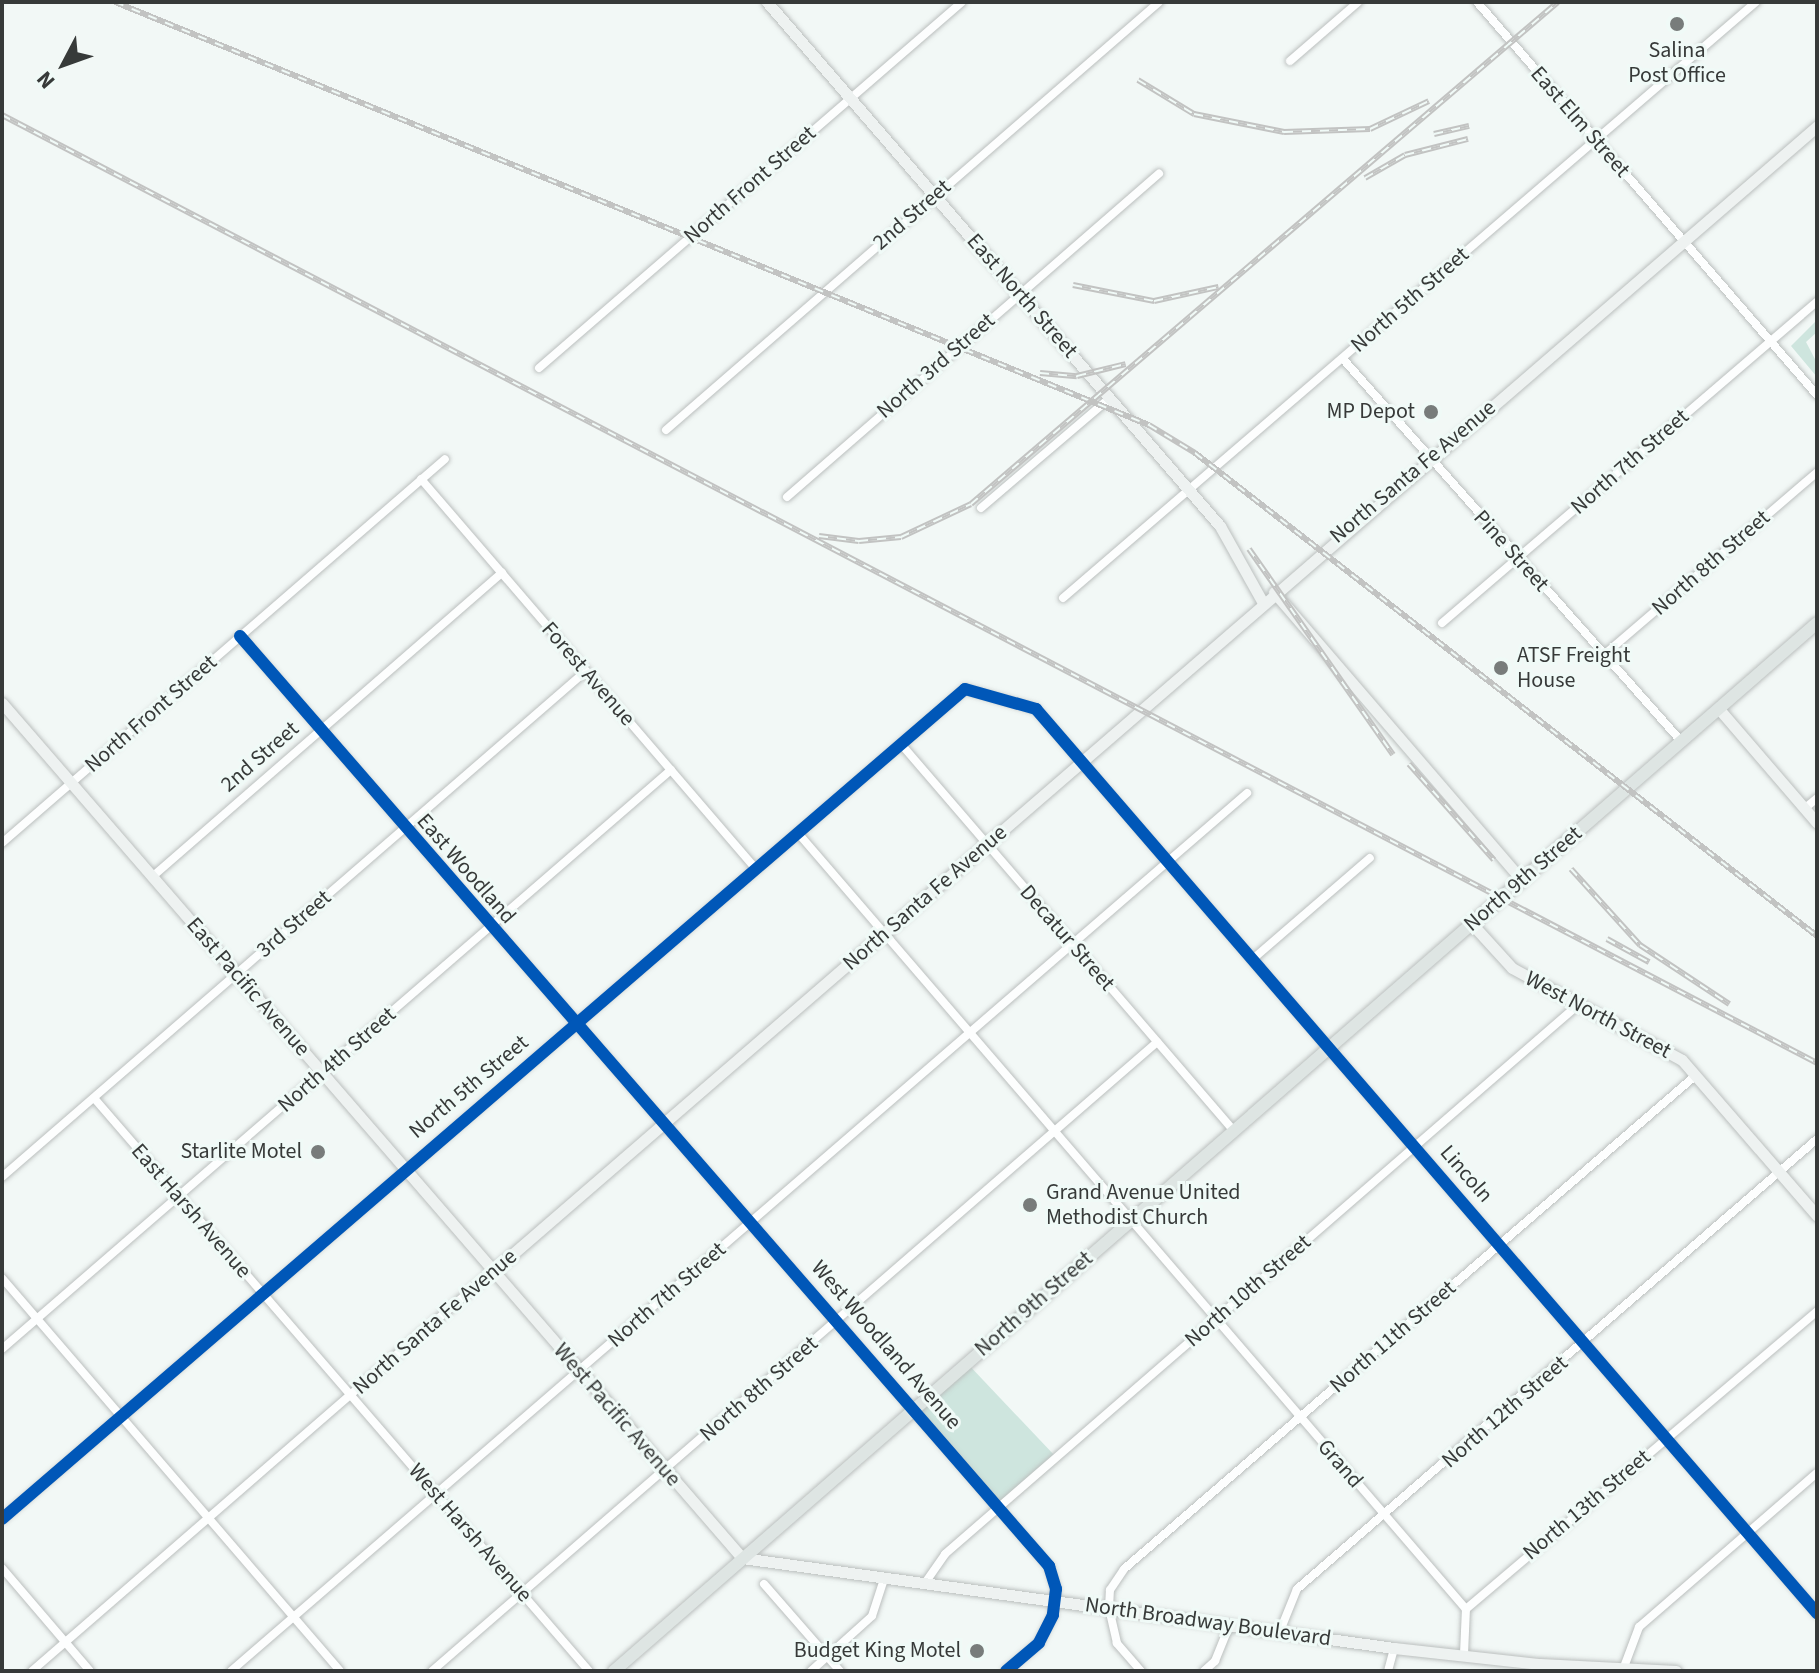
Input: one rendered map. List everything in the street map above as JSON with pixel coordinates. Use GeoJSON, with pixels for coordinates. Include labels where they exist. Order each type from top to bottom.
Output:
{"type":"FeatureCollection","features":[{"type":"Feature","properties":{"kind":"main road","name":"East North Street"},"geometry":{"type":"LineString","coordinates":[[767,2],[1220,526],[1262,601]]}},
{"type":"Feature","properties":{"kind":"main road","name":"North Santa Fe Avenue"},"geometry":{"type":"LineString","coordinates":[[493,1271],[1084,761],[1262,601],[1817,126]]}},
{"type":"Feature","properties":{"kind":"main road"},"geometry":{"type":"LineString","coordinates":[[1274,592],[1521,879]]}},
{"type":"Feature","properties":{"kind":"main road","name":"North 9th Street"},"geometry":{"type":"LineString","coordinates":[[614,1671],[914,1406],[1817,623]]}},
{"type":"Feature","properties":{"kind":"main road","name":"East Pacific Avenue"},"geometry":{"type":"LineString","coordinates":[[2,703],[493,1271]]}},
{"type":"Feature","properties":{"kind":"main road"},"geometry":{"type":"LineString","coordinates":[[1719,709],[1817,823]]}},
{"type":"Feature","properties":{"kind":"main road","name":"West North Street"},"geometry":{"type":"LineString","coordinates":[[1472,924],[1512,968],[1682,1060],[1817,1216]]}},
{"type":"Feature","properties":{"kind":"main road","name":"West Pacific Avenue"},"geometry":{"type":"LineString","coordinates":[[493,1271],[742,1558]]}},
{"type":"Feature","properties":{"kind":"main road","name":"North Broadway Boulevard"},"geometry":{"type":"LineString","coordinates":[[742,1558],[1229,1627],[1464,1654],[1540,1668],[1624,1667],[1676,1671]]}},
{"type":"Feature","properties":{"kind":"street","name":"North Front Street"},"geometry":{"type":"LineString","coordinates":[[539,368],[962,2]]}},
{"type":"Feature","properties":{"kind":"street","name":"2nd Street"},"geometry":{"type":"LineString","coordinates":[[666,430],[1159,2]]}},
{"type":"Feature","properties":{"kind":"street"},"geometry":{"type":"LineString","coordinates":[[1290,61],[1358,2]]}},
{"type":"Feature","properties":{"kind":"street","name":"East Elm Street"},"geometry":{"type":"LineString","coordinates":[[1477,2],[1817,395]]}},
{"type":"Feature","properties":{"kind":"street","name":"North 5th Street"},"geometry":{"type":"LineString","coordinates":[[1063,598],[1756,2]]}},
{"type":"Feature","properties":{"kind":"street","name":"North 3rd Street"},"geometry":{"type":"LineString","coordinates":[[787,497],[1159,174]]}},
{"type":"Feature","properties":{"kind":"street","name":"North 7th Street"},"geometry":{"type":"LineString","coordinates":[[1442,623],[1817,302]]}},
{"type":"Feature","properties":{"kind":"street","name":"Pine Street"},"geometry":{"type":"LineString","coordinates":[[1343,359],[1681,741]]}},
{"type":"Feature","properties":{"kind":"street"},"geometry":{"type":"LineString","coordinates":[[981,508],[1110,398]]}},
{"type":"Feature","properties":{"kind":"street","name":"North Front Street"},"geometry":{"type":"LineString","coordinates":[[2,843],[445,459]]}},
{"type":"Feature","properties":{"kind":"street","name":"North 8th Street"},"geometry":{"type":"LineString","coordinates":[[1605,654],[1817,472]]}},
{"type":"Feature","properties":{"kind":"street","name":"Forest Avenue"},"geometry":{"type":"LineString","coordinates":[[421,479],[755,868]]}},
{"type":"Feature","properties":{"kind":"street","name":"2nd Street"},"geometry":{"type":"LineString","coordinates":[[152,877],[502,573]]}},
{"type":"Feature","properties":{"kind":"street","name":"East Woodland"},"geometry":{"type":"LineString","coordinates":[[240,636],[490,928],[667,1124]]}},
{"type":"Feature","properties":{"kind":"street","name":"3rd Street"},"geometry":{"type":"LineString","coordinates":[[2,1177],[586,671]]}},
{"type":"Feature","properties":{"kind":"street","name":"North 5th Street"},"geometry":{"type":"LineString","coordinates":[[2,1519],[263,1295],[404,1169],[965,689]]}},
{"type":"Feature","properties":{"kind":"street","name":"Lincoln"},"geometry":{"type":"LineString","coordinates":[[965,689],[1033,705],[1817,1613]]}},
{"type":"Feature","properties":{"kind":"street","name":"Decatur Street"},"geometry":{"type":"LineString","coordinates":[[901,744],[1234,1131]]}},
{"type":"Feature","properties":{"kind":"street","name":"North 4th Street"},"geometry":{"type":"LineString","coordinates":[[2,1349],[671,770]]}},
{"type":"Feature","properties":{"kind":"street","name":"North 7th Street"},"geometry":{"type":"LineString","coordinates":[[231,1671],[1247,793]]}},
{"type":"Feature","properties":{"kind":"street"},"geometry":{"type":"LineString","coordinates":[[1804,809],[1817,798]]}},
{"type":"Feature","properties":{"kind":"street"},"geometry":{"type":"LineString","coordinates":[[798,833],[1131,1221]]}},
{"type":"Feature","properties":{"kind":"street"},"geometry":{"type":"LineString","coordinates":[[1254,958],[1370,858]]}},
{"type":"Feature","properties":{"kind":"street","name":"North 10th Street"},"geometry":{"type":"LineString","coordinates":[[925,1583],[945,1554],[1578,1005]]}},
{"type":"Feature","properties":{"kind":"street","name":"North 8th Street"},"geometry":{"type":"LineString","coordinates":[[432,1671],[1157,1042]]}},
{"type":"Feature","properties":{"kind":"street","name":"North 11th Street"},"geometry":{"type":"LineString","coordinates":[[1109,1608],[1110,1590],[1124,1569],[1695,1076]]}},
{"type":"Feature","properties":{"kind":"street","name":"East Harsh Avenue"},"geometry":{"type":"LineString","coordinates":[[94,1098],[350,1396]]}},
{"type":"Feature","properties":{"kind":"street","name":"West Woodland Avenue"},"geometry":{"type":"LineString","coordinates":[[667,1124],[914,1406],[1049,1566],[1056,1601]]}},
{"type":"Feature","properties":{"kind":"street","name":"North 12th Street"},"geometry":{"type":"LineString","coordinates":[[1280,1631],[1297,1589],[1585,1343],[1817,1139]]}},
{"type":"Feature","properties":{"kind":"street","name":"Grand"},"geometry":{"type":"LineString","coordinates":[[1131,1221],[1466,1609]]}},
{"type":"Feature","properties":{"kind":"street","name":"North Santa Fe Avenue"},"geometry":{"type":"LineString","coordinates":[[32,1671],[493,1271]]}},
{"type":"Feature","properties":{"kind":"street"},"geometry":{"type":"LineString","coordinates":[[2,1278],[340,1671]]}},
{"type":"Feature","properties":{"kind":"street","name":"North 13th Street"},"geometry":{"type":"LineString","coordinates":[[1466,1609],[1817,1311]]}},
{"type":"Feature","properties":{"kind":"street","name":"West Harsh Avenue"},"geometry":{"type":"LineString","coordinates":[[350,1396],[589,1671]]}},
{"type":"Feature","properties":{"kind":"street"},"geometry":{"type":"LineString","coordinates":[[1624,1667],[1639,1627],[1817,1473]]}},
{"type":"Feature","properties":{"kind":"street"},"geometry":{"type":"LineString","coordinates":[[2,1568],[90,1671]]}},
{"type":"Feature","properties":{"kind":"street"},"geometry":{"type":"LineString","coordinates":[[811,1671],[872,1616],[884,1579]]}},
{"type":"Feature","properties":{"kind":"street"},"geometry":{"type":"LineString","coordinates":[[764,1584],[840,1671]]}},
{"type":"Feature","properties":{"kind":"street"},"geometry":{"type":"LineString","coordinates":[[1006,1671],[1039,1643],[1056,1601]]}},
{"type":"Feature","properties":{"kind":"street"},"geometry":{"type":"LineString","coordinates":[[1109,1608],[1117,1643],[1141,1671]]}},
{"type":"Feature","properties":{"kind":"street"},"geometry":{"type":"LineString","coordinates":[[1464,1654],[1466,1609]]}},
{"type":"Feature","properties":{"kind":"street"},"geometry":{"type":"LineString","coordinates":[[1204,1671],[1215,1661],[1229,1627]]}},
{"type":"Feature","properties":{"kind":"street"},"geometry":{"type":"LineString","coordinates":[[1388,1671],[1394,1648]]}},
{"type":"Feature","properties":{"kind":"green space"},"geometry":{"type":"Polygon","coordinates":[[[1817,320],[1817,332],[1806,342],[1817,363],[1817,377],[1791,346],[1817,320]]]}},
{"type":"Feature","properties":{"kind":"green space"},"geometry":{"type":"Polygon","coordinates":[[[966,1362],[1056,1457],[999,1508],[914,1407],[966,1362]]]}},
{"type":"Feature","properties":{"kind":"railway"},"geometry":{"type":"LineString","coordinates":[[115,2],[1149,425],[1195,453],[1817,936]]}},
{"type":"Feature","properties":{"kind":"railway"},"geometry":{"type":"LineString","coordinates":[[819,536],[859,541],[901,537],[971,504],[1558,2]]}},
{"type":"Feature","properties":{"kind":"railway"},"geometry":{"type":"LineString","coordinates":[[1138,80],[1194,114],[1284,132],[1370,129],[1429,101]]}},
{"type":"Feature","properties":{"kind":"railway"},"geometry":{"type":"LineString","coordinates":[[2,115],[1817,1063]]}},
{"type":"Feature","properties":{"kind":"railway"},"geometry":{"type":"LineString","coordinates":[[1434,134],[1469,126]]}},
{"type":"Feature","properties":{"kind":"railway"},"geometry":{"type":"LineString","coordinates":[[1365,178],[1405,155],[1468,139]]}},
{"type":"Feature","properties":{"kind":"railway"},"geometry":{"type":"LineString","coordinates":[[1073,285],[1154,301],[1218,287]]}},
{"type":"Feature","properties":{"kind":"railway"},"geometry":{"type":"LineString","coordinates":[[1040,373],[1077,376],[1126,364]]}},
{"type":"Feature","properties":{"kind":"railway"},"geometry":{"type":"LineString","coordinates":[[1249,549],[1393,755]]}},
{"type":"Feature","properties":{"kind":"railway"},"geometry":{"type":"LineString","coordinates":[[1409,764],[1494,860]]}},
{"type":"Feature","properties":{"kind":"railway"},"geometry":{"type":"LineString","coordinates":[[1571,869],[1640,945],[1729,1004]]}},
{"type":"Feature","properties":{"kind":"railway"},"geometry":{"type":"LineString","coordinates":[[1607,939],[1649,962]]}},
{"type":"Feature","properties":{"kind":"cycle path"},"geometry":{"type":"LineString","coordinates":[[240,636],[1049,1566],[1056,1589],[1053,1615],[1039,1643],[1006,1671]]}},
{"type":"Feature","properties":{"kind":"cycle path"},"geometry":{"type":"LineString","coordinates":[[2,1519],[965,689],[1036,709],[1817,1613]]}},
{"type":"Feature","properties":{"kind":"place","name":"Salina Post Office"},"geometry":{"type":"Point","coordinates":[1677,24]}},
{"type":"Feature","properties":{"kind":"place","name":"MP Depot"},"geometry":{"type":"Point","coordinates":[1431,412]}},
{"type":"Feature","properties":{"kind":"place","name":"ATSF Freight House"},"geometry":{"type":"Point","coordinates":[1501,668]}},
{"type":"Feature","properties":{"kind":"place","name":"Starlite Motel"},"geometry":{"type":"Point","coordinates":[318,1152]}},
{"type":"Feature","properties":{"kind":"place","name":"Grand Avenue United Methodist Church"},"geometry":{"type":"Point","coordinates":[1030,1205]}},
{"type":"Feature","properties":{"kind":"place","name":"Budget King Motel"},"geometry":{"type":"Point","coordinates":[977,1651]}}]}
